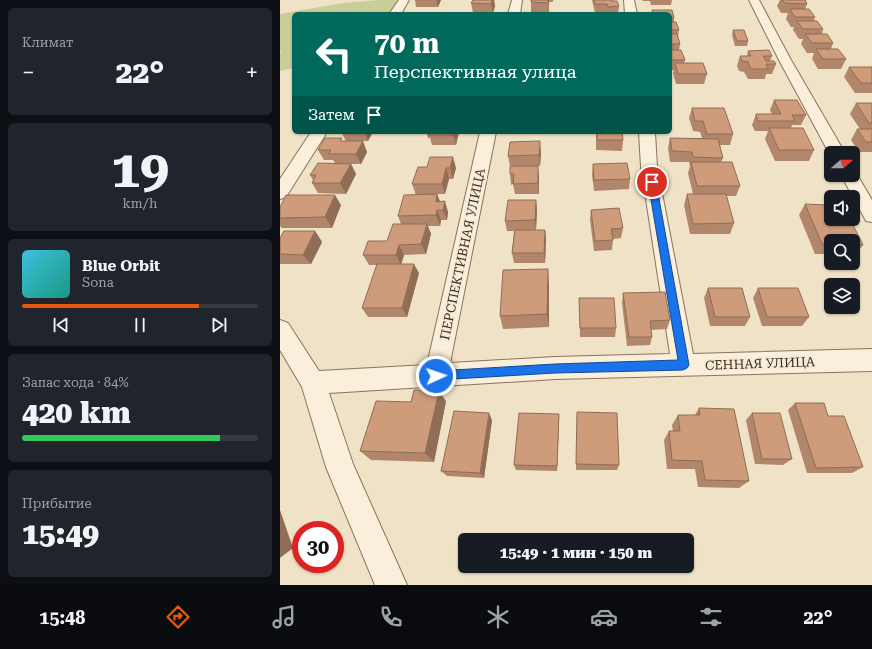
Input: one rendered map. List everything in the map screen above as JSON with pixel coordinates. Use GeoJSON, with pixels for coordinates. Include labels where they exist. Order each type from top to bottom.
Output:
{"type":"FeatureCollection","features":[{"type":"Feature","properties":{"kind":"street"},"geometry":{"type":"LineString","coordinates":[[396,12],[404,0]]}},
{"type":"Feature","properties":{"kind":"street"},"geometry":{"type":"LineString","coordinates":[[514,12],[517,0]]}},
{"type":"Feature","properties":{"kind":"street"},"geometry":{"type":"LineString","coordinates":[[628,0],[631,12]]}},
{"type":"Feature","properties":{"kind":"street"},"geometry":{"type":"LineString","coordinates":[[754,0],[785,60],[833,146]]}},
{"type":"Feature","properties":{"kind":"street"},"geometry":{"type":"LineString","coordinates":[[280,193],[318,134]]}},
{"type":"Feature","properties":{"kind":"street","name":"ПЕРСПЕКТИВНАЯ УЛИЦА"},"geometry":{"type":"LineString","coordinates":[[436,376],[488,134]]}},
{"type":"Feature","properties":{"kind":"street"},"geometry":{"type":"LineString","coordinates":[[647,134],[649,167],[683,365]]}},
{"type":"Feature","properties":{"kind":"street"},"geometry":{"type":"LineString","coordinates":[[853,182],[872,216]]}},
{"type":"Feature","properties":{"kind":"street"},"geometry":{"type":"LineString","coordinates":[[280,330],[313,383],[340,467],[391,585]]}},
{"type":"Feature","properties":{"kind":"street","name":"СЕННАЯ УЛИЦА"},"geometry":{"type":"LineString","coordinates":[[313,383],[555,368],[872,360]]}},
{"type":"Feature","properties":{"kind":"green space"},"geometry":{"type":"Polygon","coordinates":[[[398,0],[390,12],[292,12],[292,68],[280,71],[280,53],[282,52],[280,51],[280,14],[343,3],[398,0]]]}},
{"type":"Feature","properties":{"kind":"building"},"geometry":{"type":"Polygon","coordinates":[[[473,0],[492,0],[491,4],[471,3],[473,0]]]}},
{"type":"Feature","properties":{"kind":"building"},"geometry":{"type":"Polygon","coordinates":[[[531,0],[548,0],[548,3],[531,2],[531,0]]]}},
{"type":"Feature","properties":{"kind":"building"},"geometry":{"type":"Polygon","coordinates":[[[594,0],[617,1],[619,6],[608,7],[607,4],[595,4],[594,0]]]}},
{"type":"Feature","properties":{"kind":"building"},"geometry":{"type":"Polygon","coordinates":[[[782,0],[805,0],[807,4],[785,3],[782,0]]]}},
{"type":"Feature","properties":{"kind":"building"},"geometry":{"type":"Polygon","coordinates":[[[790,9],[809,9],[815,17],[795,17],[790,9]]]}},
{"type":"Feature","properties":{"kind":"building"},"geometry":{"type":"Polygon","coordinates":[[[652,10],[672,10],[674,18],[672,18],[672,12],[652,12],[652,10]]]}},
{"type":"Feature","properties":{"kind":"building"},"geometry":{"type":"Polygon","coordinates":[[[797,21],[817,21],[823,29],[803,29],[797,21]]]}},
{"type":"Feature","properties":{"kind":"building"},"geometry":{"type":"Polygon","coordinates":[[[672,22],[676,22],[679,30],[672,30],[672,22]]]}},
{"type":"Feature","properties":{"kind":"building"},"geometry":{"type":"Polygon","coordinates":[[[733,30],[744,30],[748,41],[737,41],[733,30]]]}},
{"type":"Feature","properties":{"kind":"building"},"geometry":{"type":"Polygon","coordinates":[[[672,34],[677,34],[680,44],[672,44],[672,34]]]}},
{"type":"Feature","properties":{"kind":"building"},"geometry":{"type":"Polygon","coordinates":[[[805,34],[827,34],[833,43],[812,43],[805,34]]]}},
{"type":"Feature","properties":{"kind":"building"},"geometry":{"type":"Polygon","coordinates":[[[816,49],[838,49],[846,59],[823,59],[816,49]]]}},
{"type":"Feature","properties":{"kind":"building"},"geometry":{"type":"Polygon","coordinates":[[[672,50],[681,50],[685,60],[672,60],[672,50]]]}},
{"type":"Feature","properties":{"kind":"building"},"geometry":{"type":"Polygon","coordinates":[[[769,50],[772,56],[763,56],[766,61],[774,61],[776,64],[766,64],[768,69],[751,69],[748,62],[742,61],[740,56],[751,56],[748,51],[769,50]]]}},
{"type":"Feature","properties":{"kind":"building"},"geometry":{"type":"Polygon","coordinates":[[[675,63],[703,63],[707,74],[678,74],[675,63]]]}},
{"type":"Feature","properties":{"kind":"building"},"geometry":{"type":"Polygon","coordinates":[[[849,67],[872,67],[872,83],[861,83],[849,67]]]}},
{"type":"Feature","properties":{"kind":"building"},"geometry":{"type":"Polygon","coordinates":[[[774,100],[797,100],[806,115],[792,115],[795,121],[758,121],[756,114],[781,114],[774,100]]]}},
{"type":"Feature","properties":{"kind":"building"},"geometry":{"type":"Polygon","coordinates":[[[856,103],[872,103],[872,123],[869,123],[856,103]]]}},
{"type":"Feature","properties":{"kind":"building"},"geometry":{"type":"Polygon","coordinates":[[[692,108],[724,108],[733,134],[707,134],[703,121],[695,121],[692,108]]]}},
{"type":"Feature","properties":{"kind":"building"},"geometry":{"type":"Polygon","coordinates":[[[769,128],[803,128],[814,150],[779,150],[769,128]]]}},
{"type":"Feature","properties":{"kind":"building"},"geometry":{"type":"Polygon","coordinates":[[[857,129],[872,129],[872,142],[866,142],[857,129]]]}},
{"type":"Feature","properties":{"kind":"building"},"geometry":{"type":"Polygon","coordinates":[[[429,134],[453,134],[453,135],[429,134]]]}},
{"type":"Feature","properties":{"kind":"building"},"geometry":{"type":"Polygon","coordinates":[[[597,134],[622,134],[623,140],[597,140],[597,134]]]}},
{"type":"Feature","properties":{"kind":"building"},"geometry":{"type":"Polygon","coordinates":[[[325,138],[342,138],[340,141],[363,141],[356,154],[329,154],[331,150],[318,150],[325,138]]]}},
{"type":"Feature","properties":{"kind":"building"},"geometry":{"type":"Polygon","coordinates":[[[670,138],[718,139],[723,158],[693,157],[692,152],[672,151],[670,138]]]}},
{"type":"Feature","properties":{"kind":"building"},"geometry":{"type":"Polygon","coordinates":[[[540,141],[539,155],[508,156],[510,142],[540,141]]]}},
{"type":"Feature","properties":{"kind":"building"},"geometry":{"type":"Polygon","coordinates":[[[430,157],[453,157],[450,168],[446,168],[442,184],[412,184],[418,167],[427,167],[430,157]]]}},
{"type":"Feature","properties":{"kind":"building"},"geometry":{"type":"Polygon","coordinates":[[[691,162],[732,162],[740,186],[697,186],[691,162]]]}},
{"type":"Feature","properties":{"kind":"building"},"geometry":{"type":"Polygon","coordinates":[[[318,163],[351,164],[340,183],[312,183],[316,175],[310,175],[318,163]]]}},
{"type":"Feature","properties":{"kind":"building"},"geometry":{"type":"Polygon","coordinates":[[[627,163],[630,179],[594,180],[593,164],[627,163]]]}},
{"type":"Feature","properties":{"kind":"building"},"geometry":{"type":"Polygon","coordinates":[[[510,166],[538,166],[538,183],[513,184],[514,174],[510,174],[510,166]]]}},
{"type":"Feature","properties":{"kind":"building"},"geometry":{"type":"Polygon","coordinates":[[[437,194],[436,202],[445,201],[443,210],[437,210],[436,215],[398,216],[404,195],[437,194]]]}},
{"type":"Feature","properties":{"kind":"building"},"geometry":{"type":"Polygon","coordinates":[[[687,194],[726,194],[734,223],[693,224],[687,194]]]}},
{"type":"Feature","properties":{"kind":"building"},"geometry":{"type":"Polygon","coordinates":[[[286,195],[335,195],[325,217],[280,218],[280,207],[286,195]]]}},
{"type":"Feature","properties":{"kind":"building"},"geometry":{"type":"Polygon","coordinates":[[[508,200],[536,200],[535,220],[505,221],[508,200]]]}},
{"type":"Feature","properties":{"kind":"building"},"geometry":{"type":"Polygon","coordinates":[[[805,204],[824,205],[824,226],[854,226],[858,234],[824,234],[824,244],[822,244],[805,204]]]}},
{"type":"Feature","properties":{"kind":"building"},"geometry":{"type":"Polygon","coordinates":[[[619,208],[623,228],[611,229],[613,240],[595,241],[591,210],[619,208]]]}},
{"type":"Feature","properties":{"kind":"building"},"geometry":{"type":"Polygon","coordinates":[[[393,224],[427,224],[421,244],[399,245],[396,255],[363,255],[368,241],[387,241],[393,224]]]}},
{"type":"Feature","properties":{"kind":"building"},"geometry":{"type":"Polygon","coordinates":[[[515,230],[545,230],[544,253],[512,253],[515,230]]]}},
{"type":"Feature","properties":{"kind":"building"},"geometry":{"type":"Polygon","coordinates":[[[284,231],[315,231],[303,255],[280,254],[280,238],[284,231]]]}},
{"type":"Feature","properties":{"kind":"building"},"geometry":{"type":"Polygon","coordinates":[[[377,264],[414,264],[402,308],[362,308],[377,264]]]}},
{"type":"Feature","properties":{"kind":"building"},"geometry":{"type":"Polygon","coordinates":[[[548,269],[547,314],[500,316],[503,270],[548,269]]]}},
{"type":"Feature","properties":{"kind":"building"},"geometry":{"type":"Polygon","coordinates":[[[708,288],[742,288],[750,317],[715,317],[708,288]]]}},
{"type":"Feature","properties":{"kind":"building"},"geometry":{"type":"Polygon","coordinates":[[[758,288],[798,288],[809,317],[767,317],[758,288]]]}},
{"type":"Feature","properties":{"kind":"building"},"geometry":{"type":"Polygon","coordinates":[[[665,292],[670,320],[650,321],[652,337],[629,337],[623,293],[665,292]]]}},
{"type":"Feature","properties":{"kind":"building"},"geometry":{"type":"Polygon","coordinates":[[[579,298],[614,298],[616,328],[580,328],[579,298]]]}},
{"type":"Feature","properties":{"kind":"building"},"geometry":{"type":"Polygon","coordinates":[[[414,390],[439,391],[425,453],[360,451],[376,401],[411,402],[414,390]]]}},
{"type":"Feature","properties":{"kind":"building"},"geometry":{"type":"Polygon","coordinates":[[[795,403],[824,403],[828,416],[844,416],[863,467],[816,468],[795,403]]]}},
{"type":"Feature","properties":{"kind":"building"},"geometry":{"type":"Polygon","coordinates":[[[699,408],[734,409],[749,481],[705,480],[702,461],[672,460],[669,431],[680,431],[678,415],[700,415],[699,408]]]}},
{"type":"Feature","properties":{"kind":"building"},"geometry":{"type":"Polygon","coordinates":[[[454,411],[489,413],[480,473],[441,471],[454,411]]]}},
{"type":"Feature","properties":{"kind":"building"},"geometry":{"type":"Polygon","coordinates":[[[577,412],[617,413],[619,465],[576,464],[577,412]]]}},
{"type":"Feature","properties":{"kind":"building"},"geometry":{"type":"Polygon","coordinates":[[[519,413],[559,414],[557,466],[514,465],[519,413]]]}},
{"type":"Feature","properties":{"kind":"building"},"geometry":{"type":"Polygon","coordinates":[[[752,413],[780,413],[792,459],[762,459],[752,413]]]}},
{"type":"Feature","properties":{"kind":"route"},"geometry":{"type":"LineString","coordinates":[[436,376],[555,368],[683,365],[652,182]]}}]}
